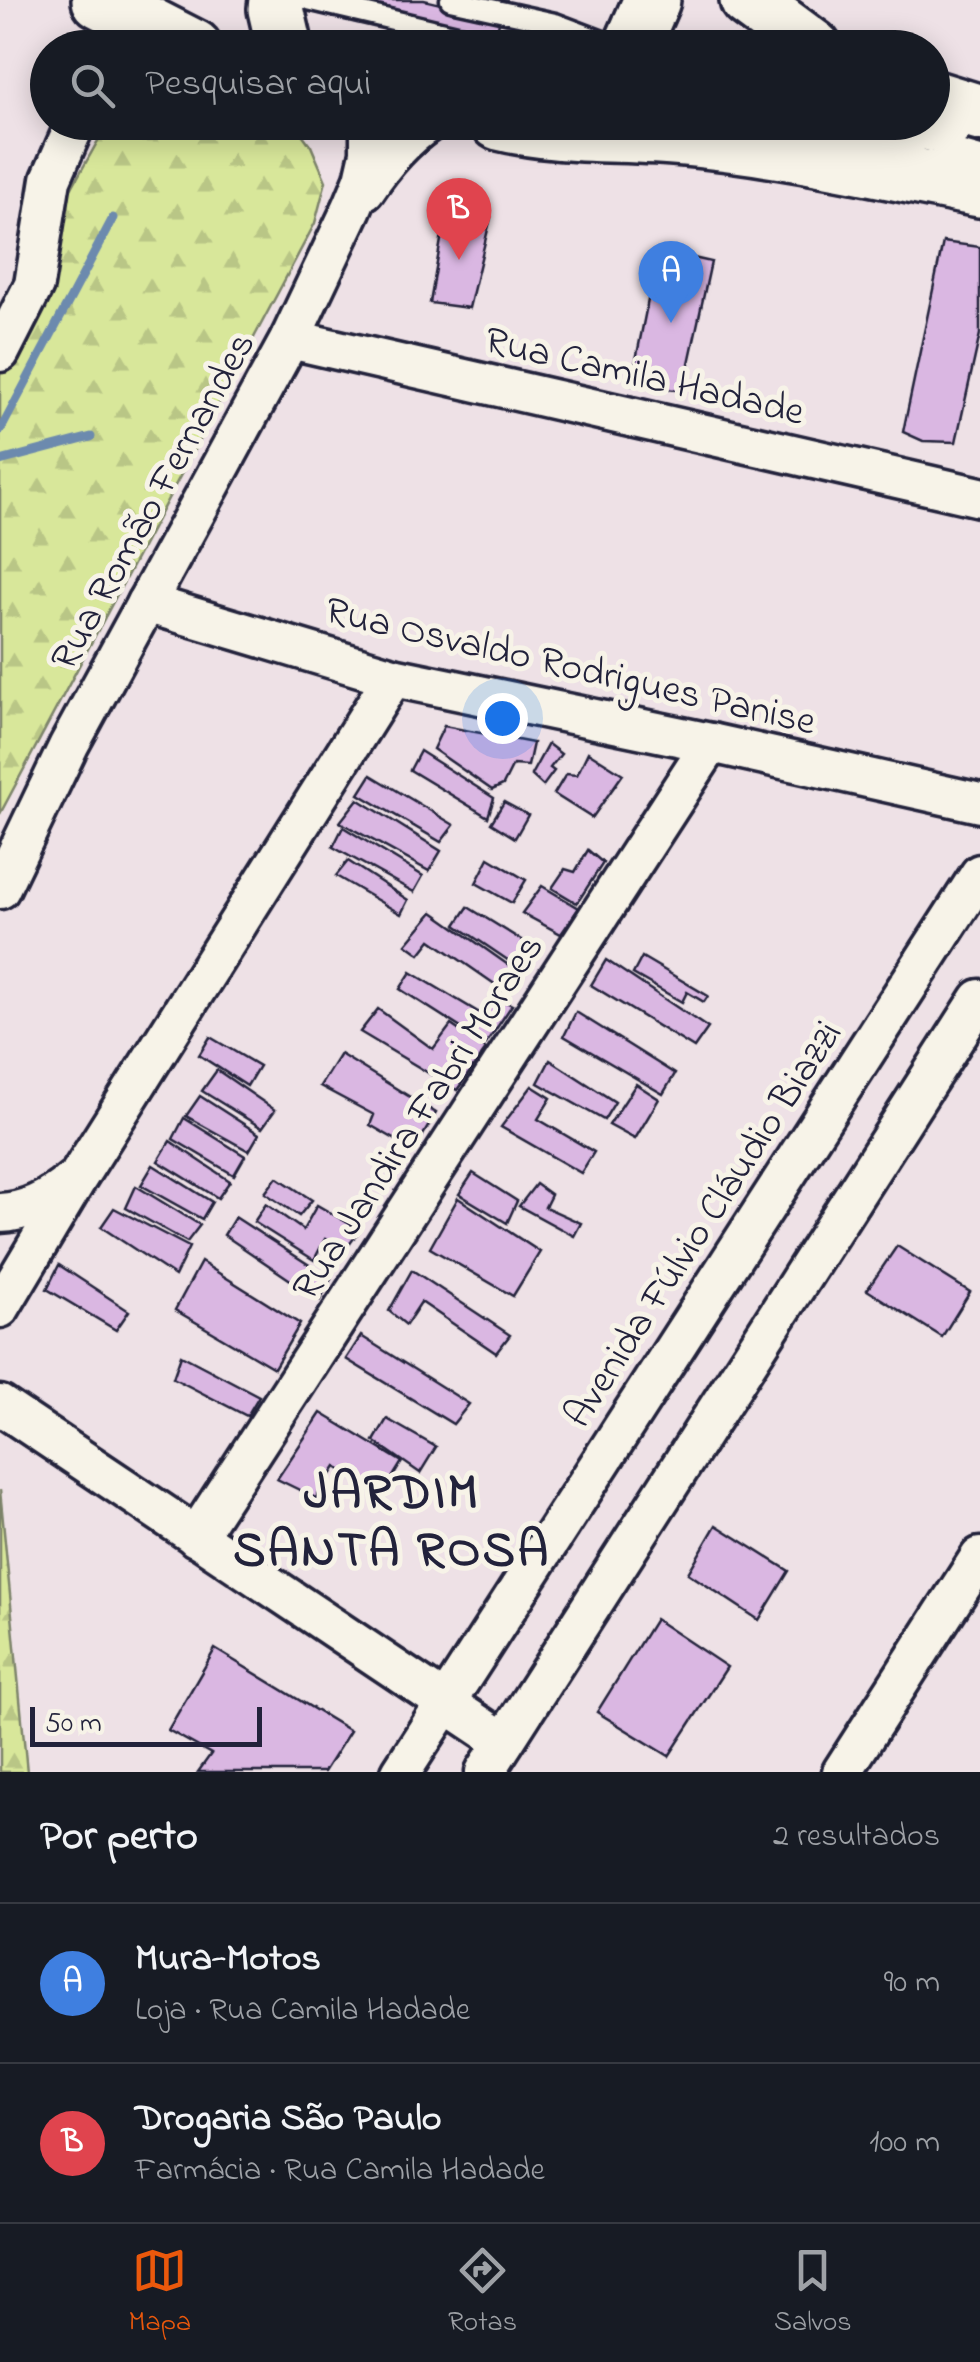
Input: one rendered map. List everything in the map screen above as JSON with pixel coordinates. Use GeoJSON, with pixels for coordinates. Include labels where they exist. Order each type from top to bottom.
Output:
{"type":"FeatureCollection","features":[{"type":"Feature","properties":{"kind":"main road"},"geometry":{"type":"LineString","coordinates":[[277,0],[281,30]]}},
{"type":"Feature","properties":{"kind":"main road"},"geometry":{"type":"LineString","coordinates":[[612,0],[618,30]]}},
{"type":"Feature","properties":{"kind":"main road"},"geometry":{"type":"LineString","coordinates":[[639,30],[652,0]]}},
{"type":"Feature","properties":{"kind":"main road"},"geometry":{"type":"LineString","coordinates":[[748,0],[789,30]]}},
{"type":"Feature","properties":{"kind":"main road"},"geometry":{"type":"LineString","coordinates":[[950,104],[980,113]]}},
{"type":"Feature","properties":{"kind":"main road"},"geometry":{"type":"LineString","coordinates":[[704,140],[802,153],[980,188]]}},
{"type":"Feature","properties":{"kind":"street"},"geometry":{"type":"LineString","coordinates":[[0,352],[34,286],[51,179],[68,140]]}},
{"type":"Feature","properties":{"kind":"street","name":"Rua Romão Fernandes"},"geometry":{"type":"LineString","coordinates":[[0,888],[69,745],[290,339],[364,179],[370,140]]}},
{"type":"Feature","properties":{"kind":"street","name":"Rua Romão Fernandes"},"geometry":{"type":"LineString","coordinates":[[352,208],[405,140]]}},
{"type":"Feature","properties":{"kind":"street","name":"Rua Camila Hadade"},"geometry":{"type":"LineString","coordinates":[[290,339],[980,497]]}},
{"type":"Feature","properties":{"kind":"street","name":"Rua Osvaldo Rodrigues Panise"},"geometry":{"type":"LineString","coordinates":[[146,603],[393,677],[980,803]]}},
{"type":"Feature","properties":{"kind":"street"},"geometry":{"type":"LineString","coordinates":[[0,1308],[78,1176],[393,677]]}},
{"type":"Feature","properties":{"kind":"street","name":"Rua Jandira Fabri Moraes"},"geometry":{"type":"LineString","coordinates":[[196,1537],[710,743]]}},
{"type":"Feature","properties":{"kind":"street","name":"Avenida Fúlvio Cláudio Biazzi"},"geometry":{"type":"LineString","coordinates":[[400,1772],[980,874]]}},
{"type":"Feature","properties":{"kind":"street"},"geometry":{"type":"LineString","coordinates":[[0,1405],[444,1703],[494,1757],[980,999]]}},
{"type":"Feature","properties":{"kind":"street"},"geometry":{"type":"LineString","coordinates":[[0,1212],[41,1203],[78,1176]]}},
{"type":"Feature","properties":{"kind":"street"},"geometry":{"type":"LineString","coordinates":[[842,1772],[979,1563]]}},
{"type":"Feature","properties":{"kind":"lane"},"geometry":{"type":"LineString","coordinates":[[308,0],[436,30]]}},
{"type":"Feature","properties":{"kind":"lane"},"geometry":{"type":"LineString","coordinates":[[450,0],[574,30]]}},
{"type":"Feature","properties":{"kind":"lane"},"geometry":{"type":"LineString","coordinates":[[950,124],[980,130]]}},
{"type":"Feature","properties":{"kind":"lane"},"geometry":{"type":"LineString","coordinates":[[950,131],[980,139]]}},
{"type":"Feature","properties":{"kind":"lane"},"geometry":{"type":"LineString","coordinates":[[879,140],[980,173]]}},
{"type":"Feature","properties":{"kind":"lane"},"geometry":{"type":"LineString","coordinates":[[924,140],[980,156]]}},
{"type":"Feature","properties":{"kind":"green space"},"geometry":{"type":"Polygon","coordinates":[[[98,140],[307,140],[311,146],[326,181],[315,223],[0,814],[0,316],[98,140]]]}},
{"type":"Feature","properties":{"kind":"green space"},"geometry":{"type":"Polygon","coordinates":[[[0,1490],[27,1772],[0,1772],[0,1490]]]}},
{"type":"Feature","properties":{"kind":"building"},"geometry":{"type":"Polygon","coordinates":[[[348,0],[424,0],[500,18],[497,30],[475,30],[348,0]]]}},
{"type":"Feature","properties":{"kind":"building"},"geometry":{"type":"Polygon","coordinates":[[[460,209],[491,217],[469,308],[430,303],[445,217],[460,209]]]}},
{"type":"Feature","properties":{"kind":"building"},"geometry":{"type":"Polygon","coordinates":[[[943,242],[980,247],[980,334],[956,442],[923,441],[903,432],[943,242]]]}},
{"type":"Feature","properties":{"kind":"building"},"geometry":{"type":"Polygon","coordinates":[[[658,250],[711,262],[683,391],[631,385],[658,250]]]}},
{"type":"Feature","properties":{"kind":"building"},"geometry":{"type":"Polygon","coordinates":[[[444,726],[533,743],[528,766],[513,765],[503,785],[492,790],[433,749],[444,726]]]}},
{"type":"Feature","properties":{"kind":"building"},"geometry":{"type":"Polygon","coordinates":[[[548,744],[561,754],[543,786],[531,775],[548,744]]]}},
{"type":"Feature","properties":{"kind":"building"},"geometry":{"type":"Polygon","coordinates":[[[420,751],[494,798],[488,817],[410,770],[420,751]]]}},
{"type":"Feature","properties":{"kind":"building"},"geometry":{"type":"Polygon","coordinates":[[[588,752],[623,774],[592,818],[554,794],[566,774],[577,775],[588,752]]]}},
{"type":"Feature","properties":{"kind":"building"},"geometry":{"type":"Polygon","coordinates":[[[371,775],[454,825],[441,842],[359,794],[371,775]]]}},
{"type":"Feature","properties":{"kind":"building"},"geometry":{"type":"Polygon","coordinates":[[[358,799],[441,851],[429,871],[340,822],[358,799]]]}},
{"type":"Feature","properties":{"kind":"building"},"geometry":{"type":"Polygon","coordinates":[[[504,802],[528,815],[515,838],[491,823],[504,802]]]}},
{"type":"Feature","properties":{"kind":"building"},"geometry":{"type":"Polygon","coordinates":[[[343,827],[423,876],[414,892],[333,847],[343,827]]]}},
{"type":"Feature","properties":{"kind":"building"},"geometry":{"type":"Polygon","coordinates":[[[588,850],[603,863],[577,903],[552,888],[565,869],[575,872],[588,850]]]}},
{"type":"Feature","properties":{"kind":"building"},"geometry":{"type":"Polygon","coordinates":[[[489,858],[526,880],[512,903],[476,883],[489,858]]]}},
{"type":"Feature","properties":{"kind":"building"},"geometry":{"type":"Polygon","coordinates":[[[348,861],[408,900],[401,914],[336,876],[348,861]]]}},
{"type":"Feature","properties":{"kind":"building"},"geometry":{"type":"Polygon","coordinates":[[[542,886],[579,908],[561,934],[522,913],[542,886]]]}},
{"type":"Feature","properties":{"kind":"building"},"geometry":{"type":"Polygon","coordinates":[[[468,907],[539,951],[524,971],[456,925],[468,907]]]}},
{"type":"Feature","properties":{"kind":"building"},"geometry":{"type":"Polygon","coordinates":[[[433,912],[521,974],[509,994],[431,940],[420,954],[406,944],[433,912]]]}},
{"type":"Feature","properties":{"kind":"building"},"geometry":{"type":"Polygon","coordinates":[[[642,957],[708,996],[704,1002],[687,992],[682,1002],[633,974],[642,957]]]}},
{"type":"Feature","properties":{"kind":"building"},"geometry":{"type":"Polygon","coordinates":[[[606,960],[708,1028],[694,1048],[591,985],[606,960]]]}},
{"type":"Feature","properties":{"kind":"building"},"geometry":{"type":"Polygon","coordinates":[[[411,972],[483,1015],[496,997],[512,1005],[486,1044],[400,989],[411,972]]]}},
{"type":"Feature","properties":{"kind":"building"},"geometry":{"type":"Polygon","coordinates":[[[378,1009],[433,1049],[451,1025],[486,1049],[457,1090],[360,1032],[378,1009]]]}},
{"type":"Feature","properties":{"kind":"building"},"geometry":{"type":"Polygon","coordinates":[[[576,1012],[675,1074],[663,1094],[564,1036],[576,1012]]]}},
{"type":"Feature","properties":{"kind":"building"},"geometry":{"type":"Polygon","coordinates":[[[210,1037],[259,1066],[247,1086],[199,1055],[210,1037]]]}},
{"type":"Feature","properties":{"kind":"building"},"geometry":{"type":"Polygon","coordinates":[[[340,1054],[436,1113],[422,1137],[413,1131],[405,1145],[370,1125],[374,1115],[320,1086],[340,1054]]]}},
{"type":"Feature","properties":{"kind":"building"},"geometry":{"type":"Polygon","coordinates":[[[550,1060],[615,1102],[604,1120],[538,1083],[550,1060]]]}},
{"type":"Feature","properties":{"kind":"building"},"geometry":{"type":"Polygon","coordinates":[[[217,1070],[275,1110],[262,1128],[202,1091],[217,1070]]]}},
{"type":"Feature","properties":{"kind":"building"},"geometry":{"type":"Polygon","coordinates":[[[636,1084],[659,1099],[635,1139],[609,1125],[636,1084]]]}},
{"type":"Feature","properties":{"kind":"building"},"geometry":{"type":"Polygon","coordinates":[[[532,1086],[551,1098],[538,1119],[594,1152],[581,1173],[501,1127],[532,1086]]]}},
{"type":"Feature","properties":{"kind":"building"},"geometry":{"type":"Polygon","coordinates":[[[200,1096],[259,1134],[249,1151],[186,1116],[200,1096]]]}},
{"type":"Feature","properties":{"kind":"building"},"geometry":{"type":"Polygon","coordinates":[[[184,1118],[245,1156],[234,1175],[173,1139],[184,1118]]]}},
{"type":"Feature","properties":{"kind":"building"},"geometry":{"type":"Polygon","coordinates":[[[170,1141],[230,1181],[218,1198],[158,1161],[170,1141]]]}},
{"type":"Feature","properties":{"kind":"building"},"geometry":{"type":"Polygon","coordinates":[[[153,1165],[212,1202],[202,1219],[141,1185],[153,1165]]]}},
{"type":"Feature","properties":{"kind":"building"},"geometry":{"type":"Polygon","coordinates":[[[473,1173],[517,1201],[507,1223],[459,1194],[473,1173]]]}},
{"type":"Feature","properties":{"kind":"building"},"geometry":{"type":"Polygon","coordinates":[[[277,1177],[312,1200],[299,1216],[265,1193],[277,1177]]]}},
{"type":"Feature","properties":{"kind":"building"},"geometry":{"type":"Polygon","coordinates":[[[536,1184],[551,1195],[545,1207],[581,1223],[574,1236],[519,1206],[536,1184]]]}},
{"type":"Feature","properties":{"kind":"building"},"geometry":{"type":"Polygon","coordinates":[[[136,1186],[200,1225],[187,1242],[126,1208],[136,1186]]]}},
{"type":"Feature","properties":{"kind":"building"},"geometry":{"type":"Polygon","coordinates":[[[458,1198],[540,1252],[513,1296],[430,1248],[458,1198]]]}},
{"type":"Feature","properties":{"kind":"building"},"geometry":{"type":"Polygon","coordinates":[[[266,1204],[303,1230],[317,1205],[360,1230],[346,1249],[325,1239],[314,1260],[254,1222],[266,1204]]]}},
{"type":"Feature","properties":{"kind":"building"},"geometry":{"type":"Polygon","coordinates":[[[114,1208],[189,1247],[175,1276],[101,1227],[114,1208]]]}},
{"type":"Feature","properties":{"kind":"building"},"geometry":{"type":"Polygon","coordinates":[[[235,1217],[331,1279],[320,1300],[224,1235],[235,1217]]]}},
{"type":"Feature","properties":{"kind":"building"},"geometry":{"type":"Polygon","coordinates":[[[897,1246],[970,1292],[942,1337],[867,1290],[897,1246]]]}},
{"type":"Feature","properties":{"kind":"building"},"geometry":{"type":"Polygon","coordinates":[[[201,1262],[300,1324],[274,1368],[175,1310],[201,1262]]]}},
{"type":"Feature","properties":{"kind":"building"},"geometry":{"type":"Polygon","coordinates":[[[59,1265],[129,1311],[116,1330],[47,1289],[59,1265]]]}},
{"type":"Feature","properties":{"kind":"building"},"geometry":{"type":"Polygon","coordinates":[[[412,1270],[510,1335],[496,1353],[421,1302],[406,1325],[389,1311],[412,1270]]]}},
{"type":"Feature","properties":{"kind":"building"},"geometry":{"type":"Polygon","coordinates":[[[361,1336],[469,1404],[453,1424],[346,1359],[361,1336]]]}},
{"type":"Feature","properties":{"kind":"building"},"geometry":{"type":"Polygon","coordinates":[[[181,1355],[259,1396],[247,1416],[173,1378],[181,1355]]]}},
{"type":"Feature","properties":{"kind":"building"},"geometry":{"type":"Polygon","coordinates":[[[321,1413],[402,1462],[381,1496],[336,1467],[316,1498],[277,1479],[321,1413]]]}},
{"type":"Feature","properties":{"kind":"building"},"geometry":{"type":"Polygon","coordinates":[[[387,1419],[436,1447],[420,1473],[374,1441],[387,1419]]]}},
{"type":"Feature","properties":{"kind":"building"},"geometry":{"type":"Polygon","coordinates":[[[716,1525],[789,1571],[759,1620],[688,1573],[716,1525]]]}},
{"type":"Feature","properties":{"kind":"building"},"geometry":{"type":"Polygon","coordinates":[[[655,1619],[727,1667],[669,1756],[597,1712],[655,1619]]]}},
{"type":"Feature","properties":{"kind":"building"},"geometry":{"type":"Polygon","coordinates":[[[215,1649],[350,1731],[324,1772],[198,1772],[211,1754],[168,1730],[215,1649]]]}},
{"type":"Feature","properties":{"kind":"waterway"},"geometry":{"type":"LineString","coordinates":[[0,431],[113,218]]}},
{"type":"Feature","properties":{"kind":"waterway"},"geometry":{"type":"LineString","coordinates":[[0,461],[91,437]]}},
{"type":"Feature","properties":{"kind":"place","name":"Drogaria São Paulo"},"geometry":{"type":"Point","coordinates":[459,260]}},
{"type":"Feature","properties":{"kind":"place","name":"Mura-Motos"},"geometry":{"type":"Point","coordinates":[671,323]}},
{"type":"Feature","properties":{"kind":"district","name":"JARDIM SANTA ROSA"},"geometry":{"type":"Point","coordinates":[392,1518]}}]}
